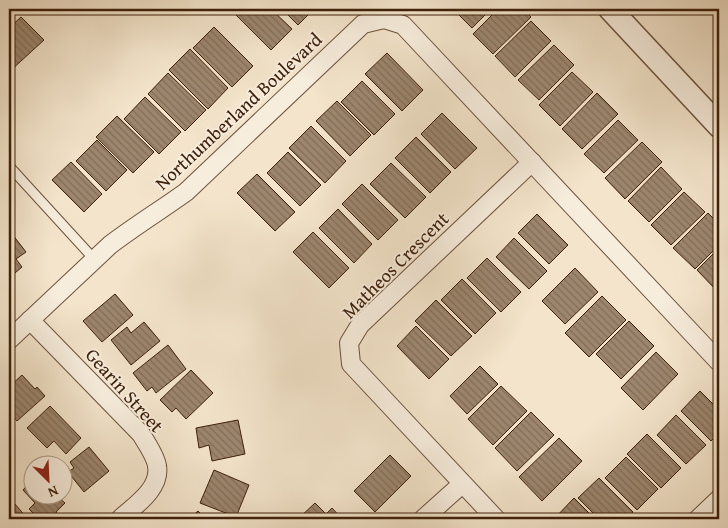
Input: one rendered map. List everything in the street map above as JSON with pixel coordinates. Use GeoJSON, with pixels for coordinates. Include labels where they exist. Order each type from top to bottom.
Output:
{"type":"FeatureCollection","features":[{"type":"Feature","properties":{"kind":"street"},"geometry":{"type":"LineString","coordinates":[[610,9],[719,126]]}},
{"type":"Feature","properties":{"kind":"street","name":"Northumberland Boulevard"},"geometry":{"type":"LineString","coordinates":[[9,340],[110,245],[186,192],[363,24],[384,19],[404,25],[532,162],[716,353]]}},
{"type":"Feature","properties":{"kind":"street","name":"Matheos Crescent"},"geometry":{"type":"LineString","coordinates":[[496,519],[352,364],[349,343],[360,325],[532,162]]}},
{"type":"Feature","properties":{"kind":"street","name":"Gearin Street"},"geometry":{"type":"LineString","coordinates":[[30,320],[141,434],[150,448],[157,466],[156,481],[147,494],[120,519]]}},
{"type":"Feature","properties":{"kind":"street"},"geometry":{"type":"LineString","coordinates":[[423,519],[462,484]]}},
{"type":"Feature","properties":{"kind":"street"},"geometry":{"type":"LineString","coordinates":[[698,519],[719,499]]}},
{"type":"Feature","properties":{"kind":"lane"},"geometry":{"type":"LineString","coordinates":[[9,166],[94,259]]}},
{"type":"Feature","properties":{"kind":"building"},"geometry":{"type":"Polygon","coordinates":[[[240,9],[271,9],[292,29],[271,50],[235,14],[240,9]]]}},
{"type":"Feature","properties":{"kind":"building"},"geometry":{"type":"Polygon","coordinates":[[[282,9],[314,9],[298,25],[282,9]]]}},
{"type":"Feature","properties":{"kind":"building"},"geometry":{"type":"Polygon","coordinates":[[[453,9],[491,9],[472,28],[453,9]]]}},
{"type":"Feature","properties":{"kind":"building"},"geometry":{"type":"Polygon","coordinates":[[[498,9],[523,9],[531,17],[493,54],[473,34],[498,9]]]}},
{"type":"Feature","properties":{"kind":"building"},"geometry":{"type":"Polygon","coordinates":[[[21,17],[44,40],[9,72],[9,38],[13,34],[9,28],[21,17]]]}},
{"type":"Feature","properties":{"kind":"building"},"geometry":{"type":"Polygon","coordinates":[[[531,21],[551,41],[515,77],[495,56],[531,21]]]}},
{"type":"Feature","properties":{"kind":"building"},"geometry":{"type":"Polygon","coordinates":[[[214,27],[253,66],[232,87],[193,48],[214,27]]]}},
{"type":"Feature","properties":{"kind":"building"},"geometry":{"type":"Polygon","coordinates":[[[554,45],[574,65],[539,100],[518,80],[554,45]]]}},
{"type":"Feature","properties":{"kind":"building"},"geometry":{"type":"Polygon","coordinates":[[[190,49],[228,88],[208,109],[169,70],[190,49]]]}},
{"type":"Feature","properties":{"kind":"building"},"geometry":{"type":"Polygon","coordinates":[[[387,53],[423,90],[402,111],[365,74],[387,53]]]}},
{"type":"Feature","properties":{"kind":"building"},"geometry":{"type":"Polygon","coordinates":[[[572,72],[593,92],[560,126],[539,105],[572,72]]]}},
{"type":"Feature","properties":{"kind":"building"},"geometry":{"type":"Polygon","coordinates":[[[168,73],[206,110],[185,131],[148,94],[168,73]]]}},
{"type":"Feature","properties":{"kind":"building"},"geometry":{"type":"Polygon","coordinates":[[[362,81],[395,114],[374,135],[341,102],[362,81]]]}},
{"type":"Feature","properties":{"kind":"building"},"geometry":{"type":"Polygon","coordinates":[[[597,93],[618,114],[582,149],[562,129],[597,93]]]}},
{"type":"Feature","properties":{"kind":"building"},"geometry":{"type":"Polygon","coordinates":[[[145,97],[181,132],[159,154],[124,119],[145,97]]]}},
{"type":"Feature","properties":{"kind":"building"},"geometry":{"type":"Polygon","coordinates":[[[337,101],[371,135],[350,156],[316,121],[337,101]]]}},
{"type":"Feature","properties":{"kind":"building"},"geometry":{"type":"Polygon","coordinates":[[[442,113],[477,148],[455,169],[421,134],[442,113]]]}},
{"type":"Feature","properties":{"kind":"building"},"geometry":{"type":"Polygon","coordinates":[[[117,116],[154,152],[133,173],[96,137],[117,116]]]}},
{"type":"Feature","properties":{"kind":"building"},"geometry":{"type":"Polygon","coordinates":[[[618,120],[638,140],[604,173],[584,154],[618,120]]]}},
{"type":"Feature","properties":{"kind":"building"},"geometry":{"type":"Polygon","coordinates":[[[311,126],[346,161],[325,183],[289,148],[311,126]]]}},
{"type":"Feature","properties":{"kind":"building"},"geometry":{"type":"Polygon","coordinates":[[[416,137],[451,172],[430,193],[395,158],[416,137]]]}},
{"type":"Feature","properties":{"kind":"building"},"geometry":{"type":"Polygon","coordinates":[[[97,140],[127,170],[106,191],[76,161],[97,140]]]}},
{"type":"Feature","properties":{"kind":"building"},"geometry":{"type":"Polygon","coordinates":[[[642,142],[662,162],[625,199],[605,178],[642,142]]]}},
{"type":"Feature","properties":{"kind":"building"},"geometry":{"type":"Polygon","coordinates":[[[288,152],[321,185],[300,206],[267,173],[288,152]]]}},
{"type":"Feature","properties":{"kind":"building"},"geometry":{"type":"Polygon","coordinates":[[[71,162],[102,194],[84,212],[52,180],[71,162]]]}},
{"type":"Feature","properties":{"kind":"building"},"geometry":{"type":"Polygon","coordinates":[[[391,163],[426,197],[405,218],[370,184],[391,163]]]}},
{"type":"Feature","properties":{"kind":"building"},"geometry":{"type":"Polygon","coordinates":[[[661,167],[682,189],[649,222],[628,201],[661,167]]]}},
{"type":"Feature","properties":{"kind":"building"},"geometry":{"type":"Polygon","coordinates":[[[257,174],[295,212],[275,231],[237,193],[257,174]]]}},
{"type":"Feature","properties":{"kind":"building"},"geometry":{"type":"Polygon","coordinates":[[[362,184],[398,220],[378,240],[342,204],[362,184]]]}},
{"type":"Feature","properties":{"kind":"building"},"geometry":{"type":"Polygon","coordinates":[[[684,192],[705,212],[671,245],[651,225],[684,192]]]}},
{"type":"Feature","properties":{"kind":"building"},"geometry":{"type":"Polygon","coordinates":[[[338,209],[372,244],[354,263],[319,228],[338,209]]]}},
{"type":"Feature","properties":{"kind":"building"},"geometry":{"type":"Polygon","coordinates":[[[708,213],[719,224],[719,245],[695,269],[673,248],[708,213]]]}},
{"type":"Feature","properties":{"kind":"building"},"geometry":{"type":"Polygon","coordinates":[[[537,214],[568,245],[549,264],[518,233],[537,214]]]}},
{"type":"Feature","properties":{"kind":"building"},"geometry":{"type":"Polygon","coordinates":[[[9,230],[26,252],[16,259],[22,267],[9,278],[9,230]]]}},
{"type":"Feature","properties":{"kind":"building"},"geometry":{"type":"Polygon","coordinates":[[[313,232],[349,268],[329,288],[293,252],[313,232]]]}},
{"type":"Feature","properties":{"kind":"building"},"geometry":{"type":"Polygon","coordinates":[[[514,238],[547,271],[529,289],[496,257],[514,238]]]}},
{"type":"Feature","properties":{"kind":"building"},"geometry":{"type":"Polygon","coordinates":[[[719,248],[719,289],[717,291],[697,270],[719,248]]]}},
{"type":"Feature","properties":{"kind":"building"},"geometry":{"type":"Polygon","coordinates":[[[487,258],[521,292],[501,312],[467,278],[487,258]]]}},
{"type":"Feature","properties":{"kind":"building"},"geometry":{"type":"Polygon","coordinates":[[[575,268],[598,292],[565,324],[542,301],[575,268]]]}},
{"type":"Feature","properties":{"kind":"building"},"geometry":{"type":"Polygon","coordinates":[[[462,279],[496,313],[475,334],[441,300],[462,279]]]}},
{"type":"Feature","properties":{"kind":"building"},"geometry":{"type":"Polygon","coordinates":[[[115,294],[133,315],[102,342],[83,321],[115,294]]]}},
{"type":"Feature","properties":{"kind":"building"},"geometry":{"type":"Polygon","coordinates":[[[602,296],[626,320],[589,357],[565,333],[602,296]]]}},
{"type":"Feature","properties":{"kind":"building"},"geometry":{"type":"Polygon","coordinates":[[[436,300],[472,336],[451,356],[415,321],[436,300]]]}},
{"type":"Feature","properties":{"kind":"building"},"geometry":{"type":"Polygon","coordinates":[[[629,321],[654,346],[621,379],[596,354],[629,321]]]}},
{"type":"Feature","properties":{"kind":"building"},"geometry":{"type":"Polygon","coordinates":[[[144,322],[160,341],[131,365],[111,340],[127,327],[131,333],[144,322]]]}},
{"type":"Feature","properties":{"kind":"building"},"geometry":{"type":"Polygon","coordinates":[[[416,326],[449,359],[429,379],[397,346],[416,326]]]}},
{"type":"Feature","properties":{"kind":"building"},"geometry":{"type":"Polygon","coordinates":[[[168,345],[186,369],[156,393],[152,387],[147,391],[133,373],[168,345]]]}},
{"type":"Feature","properties":{"kind":"building"},"geometry":{"type":"Polygon","coordinates":[[[656,352],[678,374],[643,410],[621,388],[656,352]]]}},
{"type":"Feature","properties":{"kind":"building"},"geometry":{"type":"Polygon","coordinates":[[[480,366],[498,384],[467,414],[450,396],[480,366]]]}},
{"type":"Feature","properties":{"kind":"building"},"geometry":{"type":"Polygon","coordinates":[[[191,370],[213,393],[186,419],[176,408],[172,412],[160,400],[191,370]]]}},
{"type":"Feature","properties":{"kind":"building"},"geometry":{"type":"Polygon","coordinates":[[[22,375],[35,389],[37,387],[45,396],[17,421],[9,411],[9,387],[22,375]]]}},
{"type":"Feature","properties":{"kind":"building"},"geometry":{"type":"Polygon","coordinates":[[[501,386],[527,411],[493,445],[468,419],[501,386]]]}},
{"type":"Feature","properties":{"kind":"building"},"geometry":{"type":"Polygon","coordinates":[[[700,391],[719,410],[719,433],[711,441],[681,411],[700,391]]]}},
{"type":"Feature","properties":{"kind":"building"},"geometry":{"type":"Polygon","coordinates":[[[50,406],[81,438],[66,454],[54,441],[47,448],[27,428],[50,406]]]}},
{"type":"Feature","properties":{"kind":"building"},"geometry":{"type":"Polygon","coordinates":[[[531,412],[554,435],[517,471],[495,448],[531,412]]]}},
{"type":"Feature","properties":{"kind":"building"},"geometry":{"type":"Polygon","coordinates":[[[676,415],[706,445],[686,464],[657,435],[676,415]]]}},
{"type":"Feature","properties":{"kind":"building"},"geometry":{"type":"Polygon","coordinates":[[[238,420],[245,454],[212,461],[209,445],[199,448],[196,428],[238,420]]]}},
{"type":"Feature","properties":{"kind":"building"},"geometry":{"type":"Polygon","coordinates":[[[647,434],[681,468],[661,488],[627,454],[647,434]]]}},
{"type":"Feature","properties":{"kind":"building"},"geometry":{"type":"Polygon","coordinates":[[[559,438],[582,461],[542,501],[519,477],[559,438]]]}},
{"type":"Feature","properties":{"kind":"building"},"geometry":{"type":"Polygon","coordinates":[[[89,447],[109,471],[84,492],[72,477],[72,469],[74,468],[72,460],[89,447]]]}},
{"type":"Feature","properties":{"kind":"building"},"geometry":{"type":"Polygon","coordinates":[[[390,455],[411,476],[375,512],[354,491],[390,455]]]}},
{"type":"Feature","properties":{"kind":"building"},"geometry":{"type":"Polygon","coordinates":[[[626,457],[658,489],[637,510],[605,478],[626,457]]]}},
{"type":"Feature","properties":{"kind":"building"},"geometry":{"type":"Polygon","coordinates":[[[214,470],[249,485],[236,517],[200,503],[214,470]]]}},
{"type":"Feature","properties":{"kind":"building"},"geometry":{"type":"Polygon","coordinates":[[[599,478],[633,512],[626,519],[599,519],[578,498],[599,478]]]}},
{"type":"Feature","properties":{"kind":"building"},"geometry":{"type":"Polygon","coordinates":[[[574,498],[595,519],[554,519],[574,498]]]}},
{"type":"Feature","properties":{"kind":"building"},"geometry":{"type":"Polygon","coordinates":[[[14,503],[28,519],[9,519],[9,508],[14,503]]]}},
{"type":"Feature","properties":{"kind":"building"},"geometry":{"type":"Polygon","coordinates":[[[315,503],[326,514],[332,508],[342,519],[299,518],[315,503]]]}},
{"type":"Feature","properties":{"kind":"building"},"geometry":{"type":"Polygon","coordinates":[[[32,506],[62,506],[56,512],[60,516],[57,519],[39,519],[29,509],[32,506]]]}},
{"type":"Feature","properties":{"kind":"building"},"geometry":{"type":"Polygon","coordinates":[[[198,511],[206,519],[189,519],[198,511]]]}}]}
